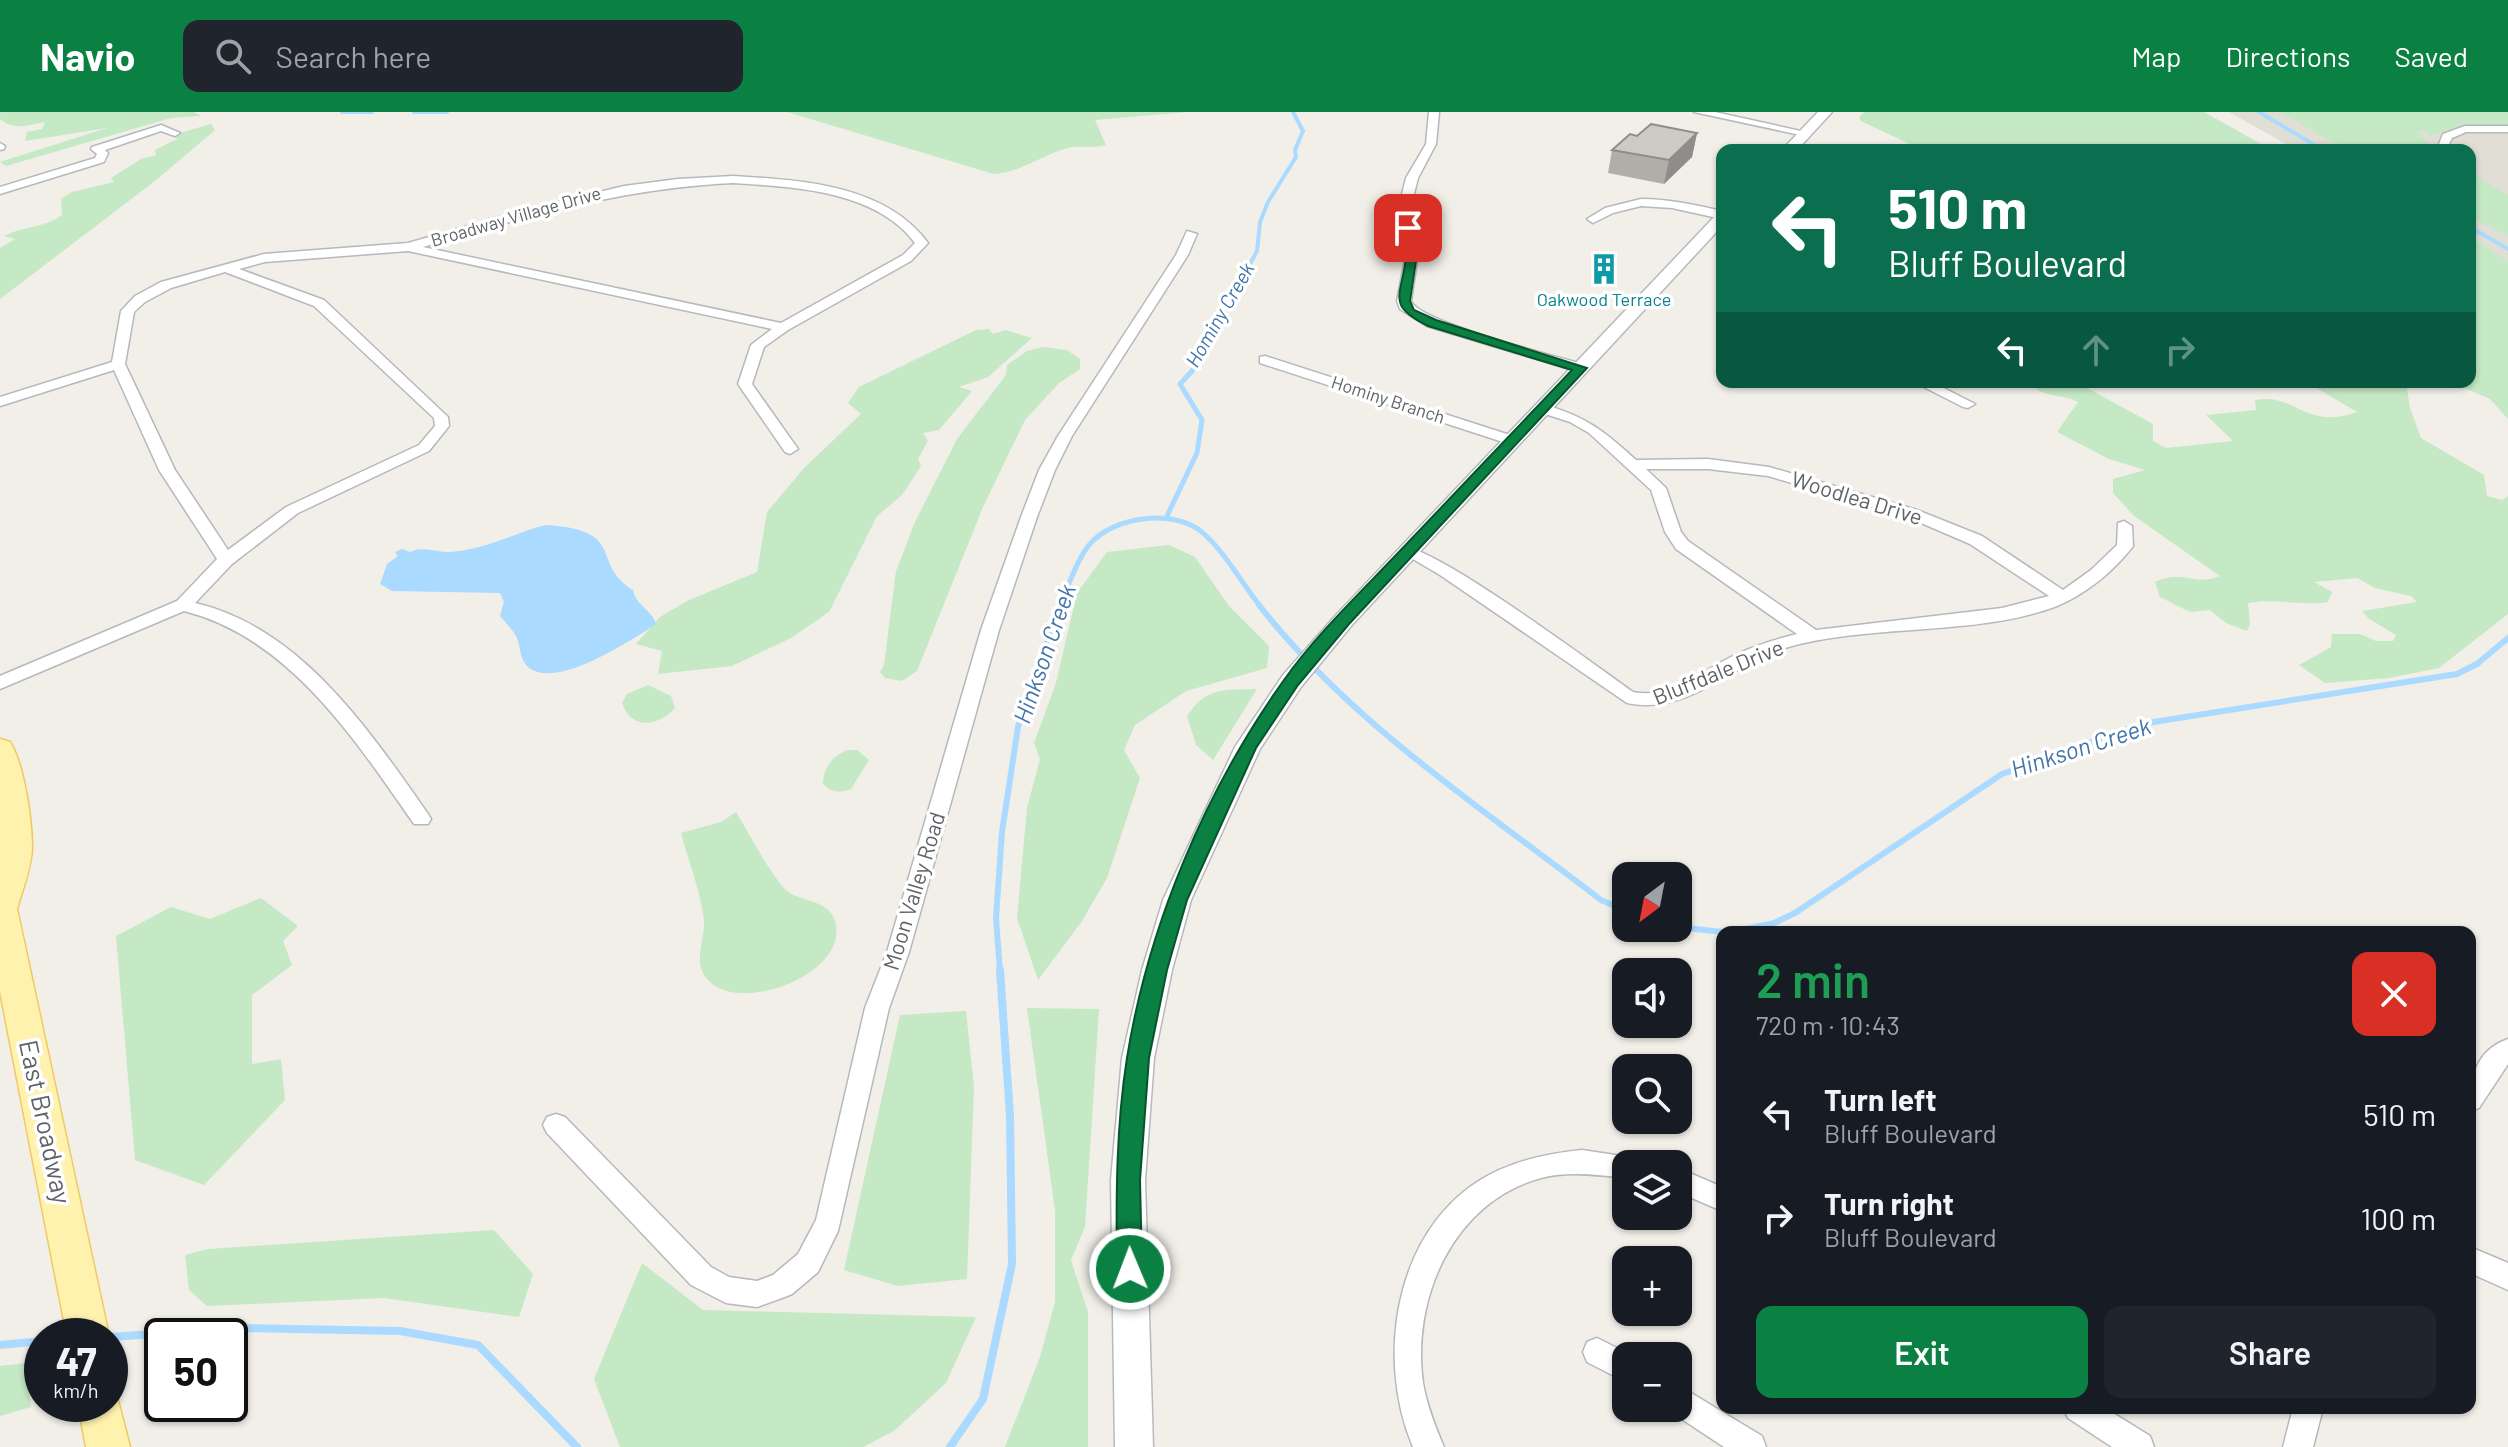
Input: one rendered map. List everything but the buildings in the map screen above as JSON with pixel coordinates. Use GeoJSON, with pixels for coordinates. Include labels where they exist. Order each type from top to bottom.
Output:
{"type":"FeatureCollection","features":[{"type":"Feature","properties":{"kind":"main road"},"geometry":{"type":"LineString","coordinates":[[1795,144],[1825,112]]}},
{"type":"Feature","properties":{"kind":"main road"},"geometry":{"type":"LineString","coordinates":[[1134,1447],[1128,1180],[1138,1058],[1157,970],[1177,900],[1248,747],[1269,713],[1344,620],[1716,222]]}},
{"type":"Feature","properties":{"kind":"main road","name":"East Broadway"},"geometry":{"type":"LineString","coordinates":[[0,749],[5,801],[16,849],[0,908],[84,1318]]}},
{"type":"Feature","properties":{"kind":"street"},"geometry":{"type":"LineString","coordinates":[[1434,112],[1431,144],[1412,178],[1407,198],[1412,254],[1405,307],[1414,316],[1432,323],[1581,368]]}},
{"type":"Feature","properties":{"kind":"street"},"geometry":{"type":"LineString","coordinates":[[1699,112],[1805,133]]}},
{"type":"Feature","properties":{"kind":"street"},"geometry":{"type":"LineString","coordinates":[[0,191],[100,160],[103,153],[96,149],[161,128],[175,133]]}},
{"type":"Feature","properties":{"kind":"street"},"geometry":{"type":"LineString","coordinates":[[2444,144],[2447,136],[2465,129],[2508,129]]}},
{"type":"Feature","properties":{"kind":"street","name":"Broadway Village Drive"},"geometry":{"type":"LineString","coordinates":[[118,364],[128,311],[140,299],[166,285],[225,268],[264,258],[408,247],[603,192],[707,180],[811,186],[877,205],[917,235],[922,243],[907,258],[783,327],[758,345],[745,384],[790,449]]}},
{"type":"Feature","properties":{"kind":"street"},"geometry":{"type":"LineString","coordinates":[[1593,219],[1622,206],[1650,201],[1716,215]]}},
{"type":"Feature","properties":{"kind":"street","name":"Moon Valley Road"},"geometry":{"type":"LineString","coordinates":[[556,1125],[701,1276],[726,1290],[757,1294],[782,1285],[808,1263],[829,1222],[877,1008],[898,952],[990,630],[1029,517],[1047,470],[1065,436],[1182,255],[1191,234]]}},
{"type":"Feature","properties":{"kind":"street","name":"Broadway Village Drive"},"geometry":{"type":"LineString","coordinates":[[408,247],[783,327]]}},
{"type":"Feature","properties":{"kind":"street"},"geometry":{"type":"LineString","coordinates":[[0,683],[183,605],[226,560],[292,510],[424,448],[442,426],[441,417],[319,303],[225,268]]}},
{"type":"Feature","properties":{"kind":"street","name":"Hominy Branch"},"geometry":{"type":"LineString","coordinates":[[1265,360],[1511,440]]}},
{"type":"Feature","properties":{"kind":"street"},"geometry":{"type":"LineString","coordinates":[[0,402],[118,364],[167,470],[226,560]]}},
{"type":"Feature","properties":{"kind":"street"},"geometry":{"type":"LineString","coordinates":[[1934,388],[1968,404]]}},
{"type":"Feature","properties":{"kind":"street"},"geometry":{"type":"LineString","coordinates":[[1544,409],[1585,423],[1658,488],[1673,532],[1682,545],[1814,637]]}},
{"type":"Feature","properties":{"kind":"street","name":"Woodlea Drive"},"geometry":{"type":"LineString","coordinates":[[1632,465],[1708,464],[1769,472],[1900,509],[1976,540],[2062,597]]}},
{"type":"Feature","properties":{"kind":"street","name":"Bluffdale Drive"},"geometry":{"type":"LineString","coordinates":[[1409,552],[1434,563],[1615,689],[1639,701],[1662,700],[1752,654],[1814,637],[1996,614],[2033,607],[2062,597],[2098,574],[2125,546],[2124,526]]}},
{"type":"Feature","properties":{"kind":"street"},"geometry":{"type":"LineString","coordinates":[[183,605],[221,616],[309,677],[366,740],[421,819]]}},
{"type":"Feature","properties":{"kind":"street"},"geometry":{"type":"LineString","coordinates":[[2476,1090],[2494,1061],[2508,1049]]}},
{"type":"Feature","properties":{"kind":"street"},"geometry":{"type":"LineString","coordinates":[[1429,1447],[1415,1409],[1406,1358],[1410,1314],[1418,1278],[1442,1233],[1473,1201],[1510,1176],[1555,1162],[1583,1160],[1612,1164]]}},
{"type":"Feature","properties":{"kind":"street"},"geometry":{"type":"LineString","coordinates":[[1692,1186],[1716,1196]]}},
{"type":"Feature","properties":{"kind":"street"},"geometry":{"type":"LineString","coordinates":[[2476,1263],[2508,1277]]}},
{"type":"Feature","properties":{"kind":"street"},"geometry":{"type":"LineString","coordinates":[[1597,1352],[1612,1360]]}},
{"type":"Feature","properties":{"kind":"street"},"geometry":{"type":"LineString","coordinates":[[1692,1409],[1751,1447]]}},
{"type":"Feature","properties":{"kind":"street"},"geometry":{"type":"LineString","coordinates":[[2087,1414],[2139,1447]]}},
{"type":"Feature","properties":{"kind":"street"},"geometry":{"type":"LineString","coordinates":[[2298,1447],[2306,1414]]}},
{"type":"Feature","properties":{"kind":"shaded area"},"geometry":{"type":"Polygon","coordinates":[[[2229,112],[2508,112],[2508,267],[2476,249],[2476,144],[2286,144],[2229,112]]]}},
{"type":"Feature","properties":{"kind":"green space"},"geometry":{"type":"Polygon","coordinates":[[[0,112],[194,112],[201,116],[171,118],[6,166],[0,162],[107,128],[25,141],[27,132],[42,129],[45,122],[11,125],[0,119],[0,112]]]}},
{"type":"Feature","properties":{"kind":"green space"},"geometry":{"type":"Polygon","coordinates":[[[787,112],[1188,112],[1095,120],[1106,145],[1068,148],[1013,170],[994,174],[787,112]]]}},
{"type":"Feature","properties":{"kind":"green space"},"geometry":{"type":"Polygon","coordinates":[[[1864,112],[2204,112],[2261,144],[1909,144],[1861,121],[1859,117],[1864,112]]]}},
{"type":"Feature","properties":{"kind":"green space"},"geometry":{"type":"Polygon","coordinates":[[[2280,112],[2508,112],[2508,126],[2454,128],[2430,136],[2424,130],[2417,132],[2429,144],[2336,144],[2280,112]]]}},
{"type":"Feature","properties":{"kind":"green space"},"geometry":{"type":"Polygon","coordinates":[[[211,124],[215,130],[155,181],[0,299],[0,248],[15,239],[4,236],[55,219],[62,215],[61,199],[72,192],[114,182],[111,178],[141,159],[156,155],[155,150],[177,139],[173,135],[211,124]]]}},
{"type":"Feature","properties":{"kind":"green space"},"geometry":{"type":"Polygon","coordinates":[[[2476,176],[2508,195],[2508,236],[2476,219],[2476,176]]]}},
{"type":"Feature","properties":{"kind":"green space"},"geometry":{"type":"Polygon","coordinates":[[[2476,241],[2508,261],[2508,419],[2490,399],[2465,388],[2476,388],[2476,241]]]}},
{"type":"Feature","properties":{"kind":"green space"},"geometry":{"type":"Polygon","coordinates":[[[989,329],[993,334],[1005,330],[1032,338],[988,377],[959,387],[972,391],[939,430],[923,433],[928,441],[918,459],[921,466],[902,495],[877,516],[829,612],[791,638],[732,666],[658,674],[662,651],[636,644],[660,617],[687,601],[757,572],[767,512],[804,468],[861,414],[848,403],[859,387],[976,330],[989,329]]]}},
{"type":"Feature","properties":{"kind":"green space"},"geometry":{"type":"Polygon","coordinates":[[[1042,347],[1067,350],[1080,359],[1080,369],[1059,383],[1025,420],[983,507],[917,671],[902,681],[885,678],[880,672],[884,665],[896,571],[915,522],[957,439],[1006,375],[1007,365],[1027,351],[1042,347]]]}},
{"type":"Feature","properties":{"kind":"green space"},"geometry":{"type":"Polygon","coordinates":[[[2036,388],[2087,388],[2153,424],[2153,441],[2166,448],[2233,441],[2206,415],[2256,410],[2255,400],[2281,401],[2313,414],[2339,417],[2357,412],[2316,388],[2407,388],[2410,408],[2421,438],[2484,475],[2487,496],[2502,500],[2508,496],[2508,614],[2439,668],[2389,678],[2325,683],[2299,665],[2331,647],[2332,634],[2360,634],[2376,641],[2393,641],[2396,635],[2362,611],[2417,602],[2411,596],[2375,588],[2357,578],[2314,582],[2332,592],[2328,602],[2248,603],[2250,624],[2247,631],[2226,623],[2210,610],[2190,612],[2160,597],[2155,582],[2165,578],[2203,580],[2220,576],[2134,516],[2113,493],[2113,479],[2145,470],[2109,459],[2057,432],[2078,402],[2036,388]]]}},
{"type":"Feature","properties":{"kind":"green space"},"geometry":{"type":"Polygon","coordinates":[[[1169,545],[1195,557],[1229,606],[1269,646],[1267,668],[1186,691],[1135,725],[1124,750],[1140,778],[1107,878],[1082,921],[1038,980],[1017,918],[1027,808],[1040,759],[1034,743],[1056,683],[1077,593],[1107,552],[1169,545]]]}},
{"type":"Feature","properties":{"kind":"green space"},"geometry":{"type":"Polygon","coordinates":[[[648,685],[671,696],[675,708],[661,719],[646,723],[632,718],[622,703],[627,694],[648,685]]]}},
{"type":"Feature","properties":{"kind":"green space"},"geometry":{"type":"Polygon","coordinates":[[[1257,689],[1213,760],[1196,745],[1187,716],[1209,695],[1225,690],[1257,689]]]}},
{"type":"Feature","properties":{"kind":"green space"},"geometry":{"type":"Polygon","coordinates":[[[848,750],[857,750],[869,760],[851,789],[833,791],[823,784],[825,773],[833,759],[848,750]]]}},
{"type":"Feature","properties":{"kind":"green space"},"geometry":{"type":"Polygon","coordinates":[[[736,812],[785,889],[820,904],[835,921],[835,940],[826,957],[810,972],[790,984],[766,991],[744,993],[723,990],[708,980],[701,966],[703,911],[681,833],[721,822],[736,812]]]}},
{"type":"Feature","properties":{"kind":"green space"},"geometry":{"type":"Polygon","coordinates":[[[261,898],[298,926],[283,941],[292,965],[252,995],[252,1064],[281,1059],[285,1100],[204,1185],[135,1160],[116,936],[171,907],[210,919],[261,898]]]}},
{"type":"Feature","properties":{"kind":"green space"},"geometry":{"type":"Polygon","coordinates":[[[1027,1008],[1099,1009],[1085,1227],[1071,1260],[1088,1312],[1088,1447],[1005,1447],[1040,1357],[1055,1302],[1055,1210],[1027,1008]]]}},
{"type":"Feature","properties":{"kind":"green space"},"geometry":{"type":"Polygon","coordinates":[[[966,1011],[974,1087],[967,1279],[898,1286],[844,1270],[900,1015],[966,1011]]]}},
{"type":"Feature","properties":{"kind":"green space"},"geometry":{"type":"Polygon","coordinates":[[[494,1230],[533,1274],[519,1317],[384,1298],[207,1306],[189,1290],[185,1255],[208,1249],[494,1230]]]}},
{"type":"Feature","properties":{"kind":"green space"},"geometry":{"type":"Polygon","coordinates":[[[642,1263],[703,1310],[976,1317],[946,1383],[894,1431],[863,1447],[620,1447],[594,1379],[642,1263]]]}},
{"type":"Feature","properties":{"kind":"green space"},"geometry":{"type":"Polygon","coordinates":[[[24,1363],[24,1409],[0,1416],[0,1366],[24,1363]]]}},
{"type":"Feature","properties":{"kind":"water"},"geometry":{"type":"Polygon","coordinates":[[[545,525],[588,533],[598,541],[612,569],[633,590],[656,623],[589,662],[553,673],[538,672],[526,665],[516,636],[500,616],[504,602],[500,593],[392,591],[380,584],[387,564],[398,556],[395,552],[402,549],[410,552],[424,549],[460,551],[545,525]]]}},
{"type":"Feature","properties":{"kind":"waterway","name":"Hominy Creek"},"geometry":{"type":"LineString","coordinates":[[342,112],[372,112]]}},
{"type":"Feature","properties":{"kind":"waterway","name":"Hominy Creek"},"geometry":{"type":"LineString","coordinates":[[414,112],[447,112]]}},
{"type":"Feature","properties":{"kind":"waterway","name":"Hominy Creek"},"geometry":{"type":"LineString","coordinates":[[1216,327],[1257,251],[1260,222],[1268,202],[1296,157],[1295,150],[1303,131],[1293,112]]}},
{"type":"Feature","properties":{"kind":"waterway","name":"Hinkson Creek"},"geometry":{"type":"LineString","coordinates":[[2259,112],[2313,144]]}},
{"type":"Feature","properties":{"kind":"waterway","name":"Hinkson Creek"},"geometry":{"type":"LineString","coordinates":[[2476,230],[2508,249]]}},
{"type":"Feature","properties":{"kind":"waterway","name":"Hominy Creek"},"geometry":{"type":"LineString","coordinates":[[1167,516],[1197,453],[1202,420],[1180,384],[1192,371],[1217,325]]}},
{"type":"Feature","properties":{"kind":"waterway","name":"Hinkson Creek"},"geometry":{"type":"LineString","coordinates":[[1059,607],[1080,559],[1100,535],[1128,522],[1161,518],[1191,525],[1211,540],[1261,607]]}},
{"type":"Feature","properties":{"kind":"waterway","name":"Hinkson Creek"},"geometry":{"type":"LineString","coordinates":[[1000,972],[996,918],[1002,832],[1018,727],[1060,605]]}},
{"type":"Feature","properties":{"kind":"waterway","name":"Hinkson Creek"},"geometry":{"type":"LineString","coordinates":[[1259,605],[1335,688],[1420,763],[1601,900],[1612,905]]}},
{"type":"Feature","properties":{"kind":"waterway","name":"Hinkson Creek"},"geometry":{"type":"LineString","coordinates":[[1760,926],[1795,913],[2002,774],[2141,724],[2457,674],[2477,664],[2508,638]]}},
{"type":"Feature","properties":{"kind":"waterway","name":"Hinkson Creek"},"geometry":{"type":"LineString","coordinates":[[1692,929],[1716,931]]}},
{"type":"Feature","properties":{"kind":"waterway","name":"Hinkson Creek"},"geometry":{"type":"LineString","coordinates":[[950,1447],[983,1399],[1012,1264],[1010,1116],[1000,970]]}},
{"type":"Feature","properties":{"kind":"waterway","name":"Hinkson Creek"},"geometry":{"type":"LineString","coordinates":[[128,1336],[243,1328],[400,1331],[478,1345],[577,1447]]}},
{"type":"Feature","properties":{"kind":"waterway","name":"Hinkson Creek"},"geometry":{"type":"LineString","coordinates":[[0,1345],[24,1343]]}},
{"type":"Feature","properties":{"kind":"place","name":"Oakwood Terrace"},"geometry":{"type":"Point","coordinates":[1604,269]}},
{"type":"Feature","properties":{"kind":"route"},"geometry":{"type":"LineString","coordinates":[[1130,1269],[1128,1180],[1138,1058],[1157,970],[1177,900],[1248,747],[1292,681],[1344,620],[1581,368],[1414,316],[1405,307],[1404,301],[1412,254],[1408,228]]}}]}
